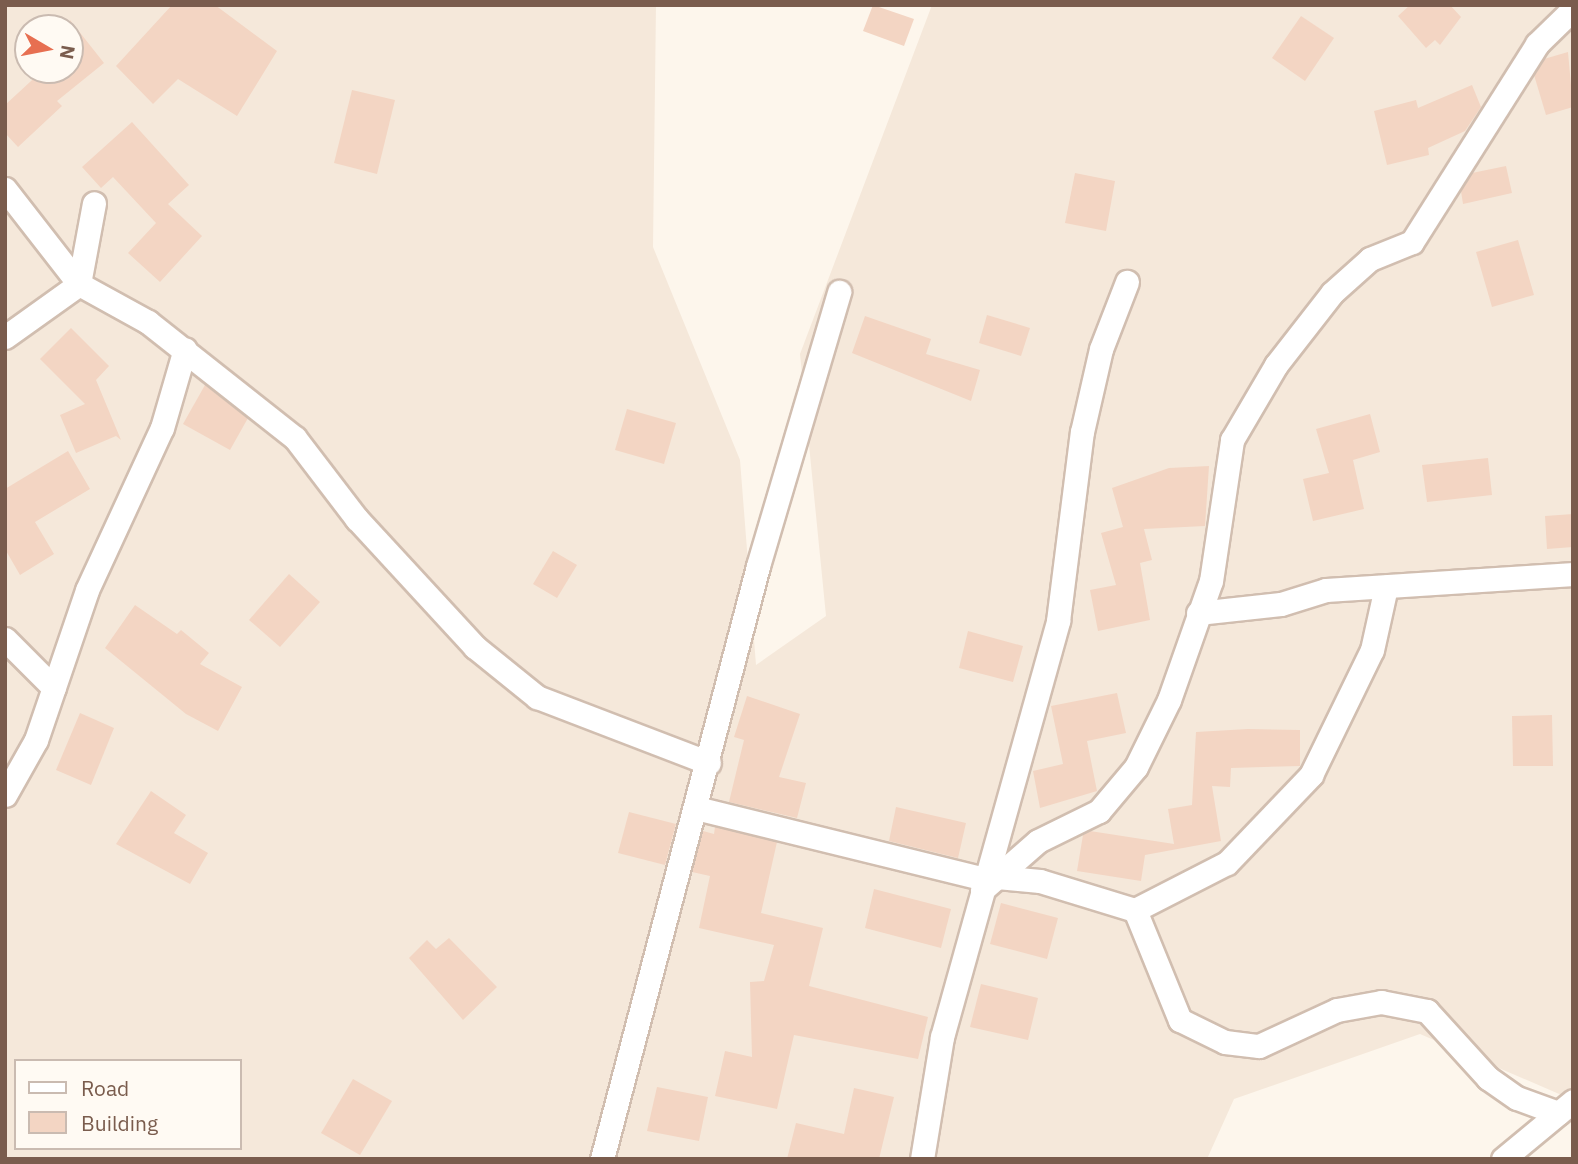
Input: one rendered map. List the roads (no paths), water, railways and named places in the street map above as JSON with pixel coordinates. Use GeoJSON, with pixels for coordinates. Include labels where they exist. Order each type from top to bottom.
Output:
{"type":"FeatureCollection","features":[{"type":"Feature","properties":{"kind":"street"},"geometry":{"type":"LineString","coordinates":[[988,882],[1038,841],[1099,811],[1136,767],[1168,700],[1211,581],[1232,440],[1276,365],[1361,267],[1412,242],[1537,44],[1573,9]]}},
{"type":"Feature","properties":{"kind":"street"},"geometry":{"type":"LineString","coordinates":[[5,189],[79,284],[185,349],[295,438],[357,519],[475,647],[537,697],[709,763]]}},
{"type":"Feature","properties":{"kind":"street"},"geometry":{"type":"LineString","coordinates":[[5,337],[79,284],[94,203]]}},
{"type":"Feature","properties":{"kind":"street"},"geometry":{"type":"LineString","coordinates":[[922,1159],[942,1037],[988,882],[1058,621],[1082,432],[1101,349],[1127,282]]}},
{"type":"Feature","properties":{"kind":"street"},"geometry":{"type":"LineString","coordinates":[[602,1159],[709,763],[758,566],[839,292]]}},
{"type":"Feature","properties":{"kind":"street"},"geometry":{"type":"LineString","coordinates":[[5,795],[36,740],[87,590],[162,428],[185,349]]}},
{"type":"Feature","properties":{"kind":"street"},"geometry":{"type":"LineString","coordinates":[[1198,612],[1281,604],[1326,590],[1573,573]]}},
{"type":"Feature","properties":{"kind":"street"},"geometry":{"type":"LineString","coordinates":[[696,808],[988,882],[1040,880],[1135,910],[1227,863],[1311,775],[1372,650],[1387,587]]}},
{"type":"Feature","properties":{"kind":"street"},"geometry":{"type":"LineString","coordinates":[[5,639],[54,688]]}},
{"type":"Feature","properties":{"kind":"street"},"geometry":{"type":"LineString","coordinates":[[1135,910],[1181,1020],[1225,1042],[1259,1046],[1337,1010],[1381,1002],[1427,1012],[1488,1078],[1517,1098],[1565,1107]]}},
{"type":"Feature","properties":{"kind":"street"},"geometry":{"type":"LineString","coordinates":[[1503,1159],[1565,1107]]}}]}
